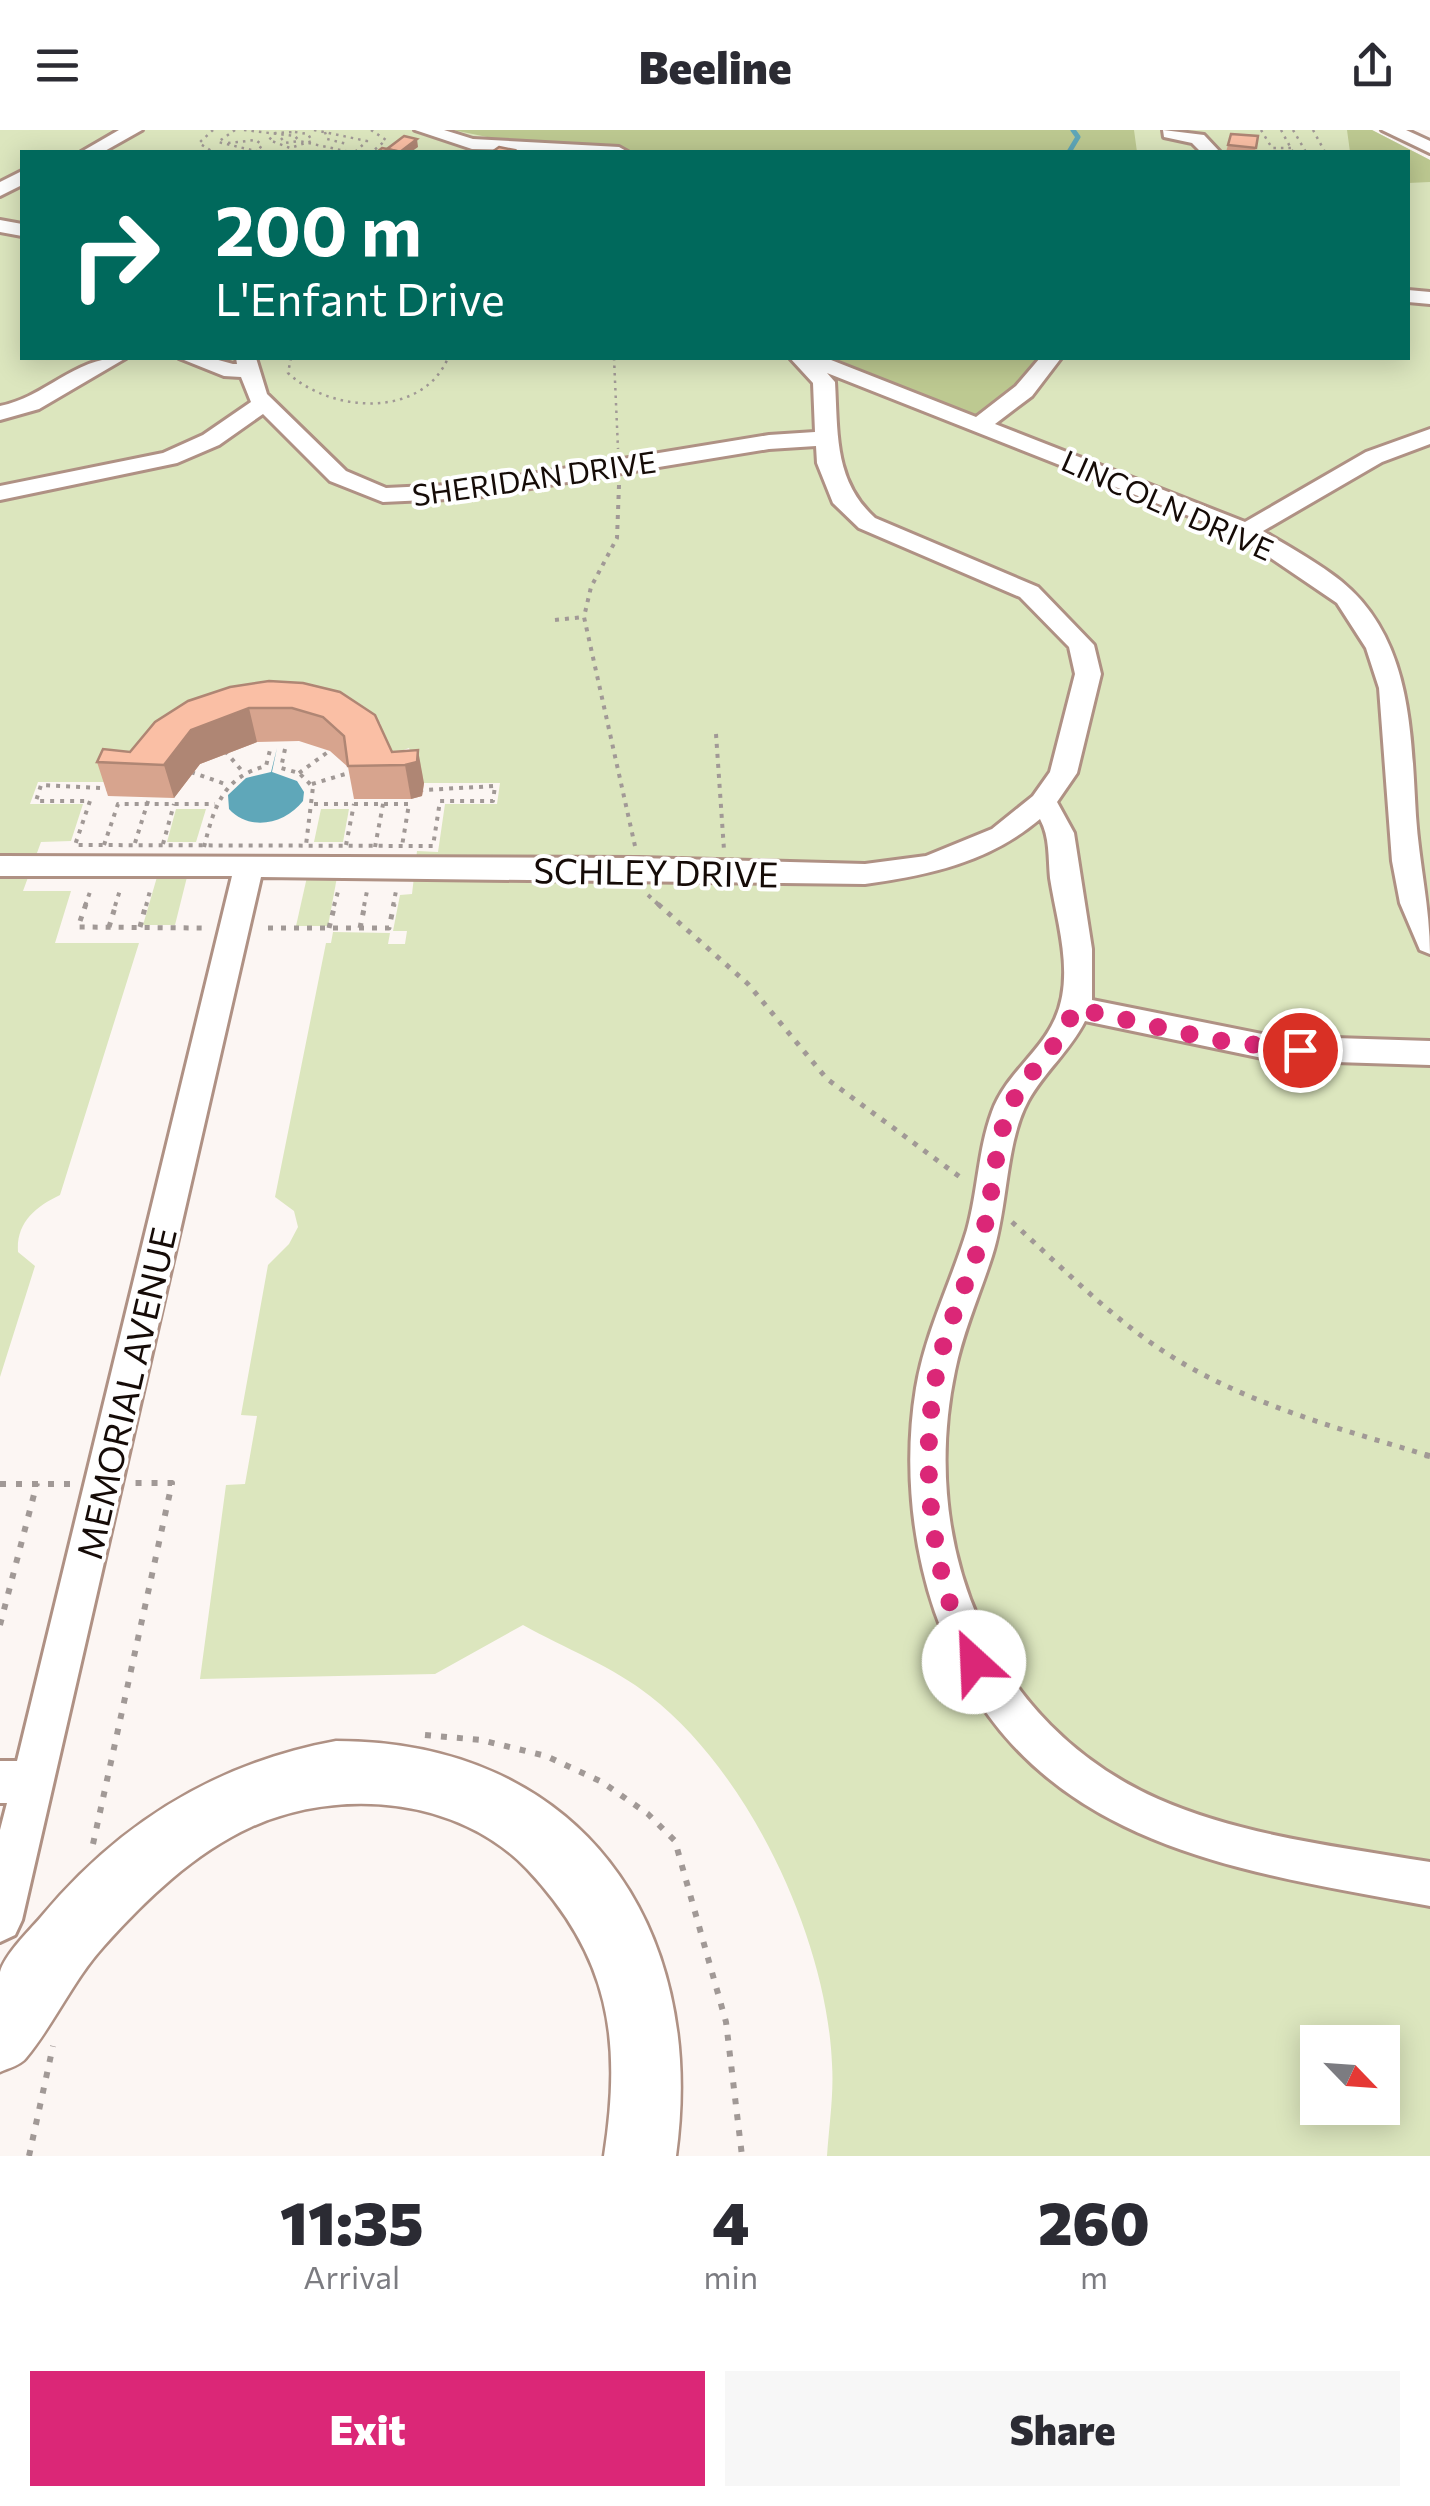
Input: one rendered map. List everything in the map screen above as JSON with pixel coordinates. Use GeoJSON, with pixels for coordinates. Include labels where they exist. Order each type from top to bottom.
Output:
{"type":"FeatureCollection","features":[{"type":"Feature","properties":{"kind":"highway"},"geometry":{"type":"LineString","coordinates":[[28,2034],[30,1980],[76,1926],[180,1832],[227,1804],[276,1786],[334,1772],[376,1770],[417,1775],[481,1795],[524,1821],[569,1863],[605,1908],[635,1977],[648,2024],[650,2100],[640,2156]]}},
{"type":"Feature","properties":{"kind":"street"},"geometry":{"type":"LineString","coordinates":[[94,150],[133,130]]}},
{"type":"Feature","properties":{"kind":"street"},"geometry":{"type":"LineString","coordinates":[[424,130],[472,144],[582,150]]}},
{"type":"Feature","properties":{"kind":"street"},"geometry":{"type":"LineString","coordinates":[[1391,130],[1423,141]]}},
{"type":"Feature","properties":{"kind":"street"},"geometry":{"type":"LineString","coordinates":[[1170,138],[1198,138],[1209,150]]}},
{"type":"Feature","properties":{"kind":"street"},"geometry":{"type":"LineString","coordinates":[[0,413],[25,410],[87,369],[110,360]]}},
{"type":"Feature","properties":{"kind":"street"},"geometry":{"type":"LineString","coordinates":[[196,360],[232,371],[247,364]]}},
{"type":"Feature","properties":{"kind":"street"},"geometry":{"type":"LineString","coordinates":[[802,360],[824,382],[822,402],[832,478],[844,503],[867,524],[1028,592],[1082,645],[1088,674],[1063,773],[1043,802],[1059,828],[1078,970],[1074,1008],[1070,1022],[1017,1092],[1007,1113],[990,1203],[956,1303],[933,1394],[933,1508],[938,1561],[958,1631],[990,1692],[1019,1728],[1069,1772],[1120,1802],[1158,1820],[1239,1844],[1430,1884]]}},
{"type":"Feature","properties":{"kind":"street","name":"LINCOLN DRIVE"},"geometry":{"type":"LineString","coordinates":[[813,360],[1246,531],[1329,585],[1356,609],[1379,649],[1393,692],[1406,866],[1430,943]]}},
{"type":"Feature","properties":{"kind":"street"},"geometry":{"type":"LineString","coordinates":[[978,426],[1024,391],[1049,360]]}},
{"type":"Feature","properties":{"kind":"street","name":"SHERIDAN DRIVE"},"geometry":{"type":"LineString","coordinates":[[247,364],[265,403],[338,476],[380,495],[619,476],[769,442],[828,438]]}},
{"type":"Feature","properties":{"kind":"street"},"geometry":{"type":"LineString","coordinates":[[822,402],[840,389],[868,383]]}},
{"type":"Feature","properties":{"kind":"street"},"geometry":{"type":"LineString","coordinates":[[0,492],[169,458],[211,440],[265,403]]}},
{"type":"Feature","properties":{"kind":"street"},"geometry":{"type":"LineString","coordinates":[[1246,531],[1374,457],[1430,436]]}},
{"type":"Feature","properties":{"kind":"street","name":"SCHLEY DRIVE"},"geometry":{"type":"LineString","coordinates":[[0,866],[639,868],[811,875],[900,872],[957,857],[1002,836],[1043,802]]}},
{"type":"Feature","properties":{"kind":"street","name":"MEMORIAL AVENUE"},"geometry":{"type":"LineString","coordinates":[[0,1920],[16,1782],[249,867]]}},
{"type":"Feature","properties":{"kind":"street"},"geometry":{"type":"LineString","coordinates":[[1074,1008],[1144,1026],[1272,1048],[1430,1053]]}},
{"type":"Feature","properties":{"kind":"path"},"geometry":{"type":"LineString","coordinates":[[210,150],[199,143],[213,130]]}},
{"type":"Feature","properties":{"kind":"path"},"geometry":{"type":"LineString","coordinates":[[234,130],[218,142],[250,150]]}},
{"type":"Feature","properties":{"kind":"path"},"geometry":{"type":"LineString","coordinates":[[244,139],[248,130],[308,134],[315,130],[347,144]]}},
{"type":"Feature","properties":{"kind":"path"},"geometry":{"type":"LineString","coordinates":[[370,130],[386,140],[374,150]]}},
{"type":"Feature","properties":{"kind":"path"},"geometry":{"type":"LineString","coordinates":[[1261,130],[1272,148],[1292,150]]}},
{"type":"Feature","properties":{"kind":"path"},"geometry":{"type":"LineString","coordinates":[[1280,130],[1292,150]]}},
{"type":"Feature","properties":{"kind":"path"},"geometry":{"type":"LineString","coordinates":[[274,133],[285,143],[310,143],[342,150]]}},
{"type":"Feature","properties":{"kind":"path"},"geometry":{"type":"LineString","coordinates":[[270,142],[274,133]]}},
{"type":"Feature","properties":{"kind":"path"},"geometry":{"type":"LineString","coordinates":[[308,134],[310,143]]}},
{"type":"Feature","properties":{"kind":"path"},"geometry":{"type":"LineString","coordinates":[[226,145],[244,139],[287,148],[326,137],[368,141],[356,150]]}},
{"type":"Feature","properties":{"kind":"path"},"geometry":{"type":"LineString","coordinates":[[325,147],[326,137]]}},
{"type":"Feature","properties":{"kind":"path"},"geometry":{"type":"LineString","coordinates":[[260,150],[261,144]]}},
{"type":"Feature","properties":{"kind":"path"},"geometry":{"type":"LineString","coordinates":[[1239,148],[1250,150]]}},
{"type":"Feature","properties":{"kind":"path"},"geometry":{"type":"LineString","coordinates":[[291,360],[290,376],[300,388],[319,397],[377,402],[428,385],[446,369],[448,360]]}},
{"type":"Feature","properties":{"kind":"path"},"geometry":{"type":"LineString","coordinates":[[614,360],[619,476],[616,538],[591,587],[584,617],[632,834]]}},
{"type":"Feature","properties":{"kind":"path"},"geometry":{"type":"LineString","coordinates":[[279,378],[290,376]]}},
{"type":"Feature","properties":{"kind":"path"},"geometry":{"type":"LineString","coordinates":[[555,620],[584,617]]}},
{"type":"Feature","properties":{"kind":"path"},"geometry":{"type":"LineString","coordinates":[[282,728],[286,714]]}},
{"type":"Feature","properties":{"kind":"path"},"geometry":{"type":"LineString","coordinates":[[215,804],[118,804],[104,845],[75,845],[90,801],[36,801],[41,786],[163,792],[180,767],[222,746],[282,728],[341,744],[357,754],[367,769],[370,792],[495,786],[494,802],[440,801],[432,846],[402,846],[409,804],[314,804]]}},
{"type":"Feature","properties":{"kind":"path"},"geometry":{"type":"LineString","coordinates":[[208,730],[243,772]]}},
{"type":"Feature","properties":{"kind":"path"},"geometry":{"type":"LineString","coordinates":[[716,734],[724,848]]}},
{"type":"Feature","properties":{"kind":"path"},"geometry":{"type":"LineString","coordinates":[[341,744],[350,738]]}},
{"type":"Feature","properties":{"kind":"path"},"geometry":{"type":"LineString","coordinates":[[201,854],[225,784],[243,772],[266,766],[270,750]]}},
{"type":"Feature","properties":{"kind":"path"},"geometry":{"type":"LineString","coordinates":[[285,750],[280,768],[300,773],[312,784],[314,804],[305,854]]}},
{"type":"Feature","properties":{"kind":"path"},"geometry":{"type":"LineString","coordinates":[[300,773],[332,750]]}},
{"type":"Feature","properties":{"kind":"path"},"geometry":{"type":"LineString","coordinates":[[170,764],[180,767]]}},
{"type":"Feature","properties":{"kind":"path"},"geometry":{"type":"LineString","coordinates":[[367,769],[380,766]]}},
{"type":"Feature","properties":{"kind":"path"},"geometry":{"type":"LineString","coordinates":[[191,772],[225,784]]}},
{"type":"Feature","properties":{"kind":"path"},"geometry":{"type":"LineString","coordinates":[[312,784],[352,772]]}},
{"type":"Feature","properties":{"kind":"path"},"geometry":{"type":"LineString","coordinates":[[131,855],[148,801]]}},
{"type":"Feature","properties":{"kind":"path"},"geometry":{"type":"LineString","coordinates":[[374,855],[384,802]]}},
{"type":"Feature","properties":{"kind":"path"},"geometry":{"type":"LineString","coordinates":[[163,845],[174,804]]}},
{"type":"Feature","properties":{"kind":"path"},"geometry":{"type":"LineString","coordinates":[[346,845],[354,804]]}},
{"type":"Feature","properties":{"kind":"path"},"geometry":{"type":"LineString","coordinates":[[109,927],[124,877]]}},
{"type":"Feature","properties":{"kind":"path"},"geometry":{"type":"LineString","coordinates":[[360,928],[370,878]]}},
{"type":"Feature","properties":{"kind":"path"},"geometry":{"type":"LineString","coordinates":[[92,887],[78,927],[202,928]]}},
{"type":"Feature","properties":{"kind":"path"},"geometry":{"type":"LineString","coordinates":[[140,927],[151,887]]}},
{"type":"Feature","properties":{"kind":"path"},"geometry":{"type":"LineString","coordinates":[[268,928],[329,928],[360,928],[389,928],[396,888],[338,888],[329,928]]}},
{"type":"Feature","properties":{"kind":"path"},"geometry":{"type":"LineString","coordinates":[[658,908],[737,973],[827,1080],[965,1181]]}},
{"type":"Feature","properties":{"kind":"path"},"geometry":{"type":"LineString","coordinates":[[1002,1214],[1134,1330],[1187,1366],[1249,1395],[1430,1456]]}},
{"type":"Feature","properties":{"kind":"path"},"geometry":{"type":"LineString","coordinates":[[92,1849],[172,1483],[147,1483]]}},
{"type":"Feature","properties":{"kind":"path"},"geometry":{"type":"LineString","coordinates":[[0,1484],[60,1484]]}},
{"type":"Feature","properties":{"kind":"path"},"geometry":{"type":"LineString","coordinates":[[0,1625],[37,1484]]}},
{"type":"Feature","properties":{"kind":"path"},"geometry":{"type":"LineString","coordinates":[[28,2034],[30,2156]]}},
{"type":"Feature","properties":{"kind":"green space"},"geometry":{"type":"Polygon","coordinates":[[[0,130],[1372,130],[1430,160],[1430,2156],[827,2156],[832,2075],[827,2015],[799,1913],[777,1862],[720,1769],[686,1729],[650,1696],[605,1667],[523,1625],[435,1674],[200,1679],[226,1485],[245,1484],[257,1416],[241,1415],[268,1265],[289,1244],[298,1227],[294,1211],[275,1197],[326,943],[331,943],[333,932],[390,933],[388,944],[405,944],[407,931],[393,931],[400,895],[412,894],[417,851],[438,852],[445,804],[497,804],[500,783],[421,783],[409,748],[387,756],[363,735],[381,724],[372,717],[326,719],[106,782],[38,782],[30,804],[83,804],[71,841],[41,842],[23,891],[71,891],[55,943],[139,943],[60,1195],[35,1211],[24,1224],[18,1252],[35,1266],[0,1377],[0,130]]]}},
{"type":"Feature","properties":{"kind":"green space"},"geometry":{"type":"Polygon","coordinates":[[[453,130],[1134,130],[1137,150],[517,150],[492,138],[453,130]]]}},
{"type":"Feature","properties":{"kind":"green space"},"geometry":{"type":"Polygon","coordinates":[[[1347,130],[1372,130],[1430,160],[1430,182],[1410,183],[1410,150],[1350,150],[1347,130]]]}},
{"type":"Feature","properties":{"kind":"green space"},"geometry":{"type":"Polygon","coordinates":[[[830,360],[1038,360],[1009,395],[975,423],[830,360]]]}},
{"type":"Feature","properties":{"kind":"green space"},"geometry":{"type":"Polygon","coordinates":[[[176,809],[206,809],[196,842],[167,842],[176,809]]]}},
{"type":"Feature","properties":{"kind":"green space"},"geometry":{"type":"Polygon","coordinates":[[[321,809],[349,809],[343,842],[314,842],[321,809]]]}},
{"type":"Feature","properties":{"kind":"green space"},"geometry":{"type":"Polygon","coordinates":[[[157,877],[187,877],[175,925],[143,925],[157,877]]]}},
{"type":"Feature","properties":{"kind":"green space"},"geometry":{"type":"Polygon","coordinates":[[[307,877],[337,877],[328,926],[296,926],[307,877]]]}},
{"type":"Feature","properties":{"kind":"water"},"geometry":{"type":"Polygon","coordinates":[[[277,748],[272,772],[297,781],[304,792],[303,801],[277,820],[247,821],[229,809],[228,795],[246,778],[271,772],[277,748]]]}},
{"type":"Feature","properties":{"kind":"building"},"geometry":{"type":"Polygon","coordinates":[[[1231,134],[1258,136],[1256,148],[1228,145],[1231,134]]]}},
{"type":"Feature","properties":{"kind":"building"},"geometry":{"type":"Polygon","coordinates":[[[404,136],[417,139],[403,150],[387,149],[404,136]]]}},
{"type":"Feature","properties":{"kind":"building"},"geometry":{"type":"Polygon","coordinates":[[[269,681],[303,683],[340,692],[375,715],[392,752],[418,750],[417,762],[348,766],[344,736],[323,717],[292,708],[249,708],[191,730],[164,765],[97,762],[103,749],[130,752],[155,722],[188,701],[230,687],[269,681]]]}},
{"type":"Feature","properties":{"kind":"waterway"},"geometry":{"type":"LineString","coordinates":[[1070,150],[1078,137],[1073,130]]}},
{"type":"Feature","properties":{"kind":"route"},"geometry":{"type":"LineString","coordinates":[[974,1662],[958,1631],[938,1561],[931,1491],[933,1394],[956,1303],[981,1238],[1007,1113],[1017,1092],[1070,1022],[1074,1008],[1215,1040],[1300,1050]]}}]}
